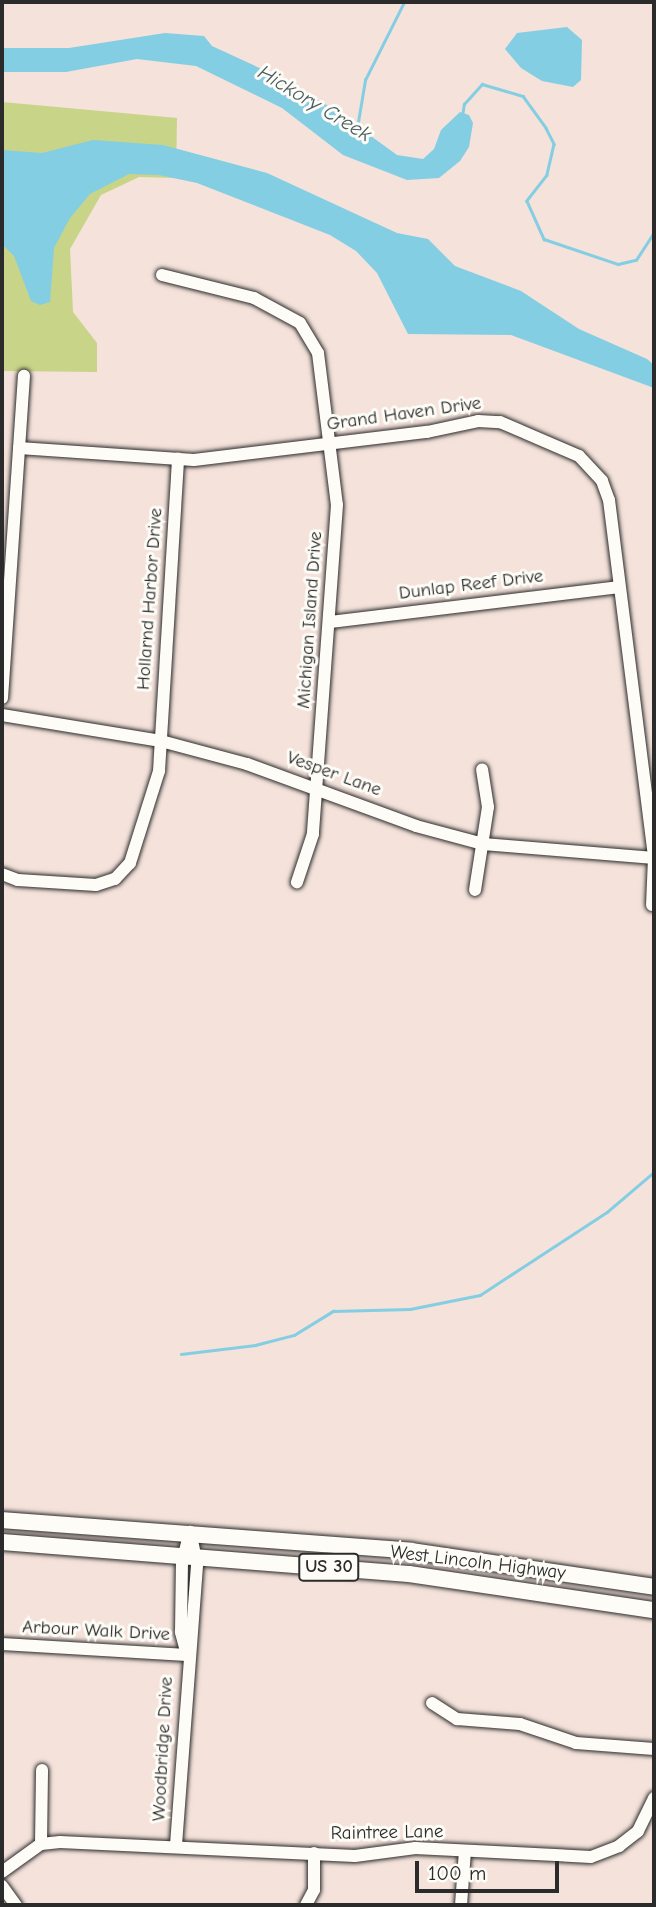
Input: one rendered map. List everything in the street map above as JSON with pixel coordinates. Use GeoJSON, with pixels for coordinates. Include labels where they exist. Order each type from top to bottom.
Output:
{"type":"FeatureCollection","features":[{"type":"Feature","properties":{"kind":"main road","name":"West Lincoln Highway"},"geometry":{"type":"LineString","coordinates":[[2,1520],[190,1532],[411,1551],[654,1587]]}},
{"type":"Feature","properties":{"kind":"main road","name":"West Lincoln Highway"},"geometry":{"type":"LineString","coordinates":[[2,1542],[409,1574],[654,1610]]}},
{"type":"Feature","properties":{"kind":"street","name":"Michigan Island Drive"},"geometry":{"type":"LineString","coordinates":[[162,275],[254,298],[300,323],[318,353],[333,450],[337,505],[313,834],[297,882]]}},
{"type":"Feature","properties":{"kind":"street"},"geometry":{"type":"LineString","coordinates":[[2,698],[24,376]]}},
{"type":"Feature","properties":{"kind":"street","name":"Grand Haven Drive"},"geometry":{"type":"LineString","coordinates":[[19,448],[178,459],[333,450],[478,421],[500,422],[579,456],[602,481],[609,500],[654,858],[652,905]]}},
{"type":"Feature","properties":{"kind":"street","name":"Hollarnd Harbor Drive"},"geometry":{"type":"LineString","coordinates":[[2,874],[19,880],[85,885],[106,883],[121,874],[130,863],[156,786],[178,459]]}},
{"type":"Feature","properties":{"kind":"street","name":"Dunlap Reef Drive"},"geometry":{"type":"LineString","coordinates":[[330,622],[618,587]]}},
{"type":"Feature","properties":{"kind":"street","name":"Vesper Lane"},"geometry":{"type":"LineString","coordinates":[[2,715],[161,741],[318,786],[416,826],[483,844],[654,858]]}},
{"type":"Feature","properties":{"kind":"street"},"geometry":{"type":"LineString","coordinates":[[475,890],[488,807],[482,769]]}},
{"type":"Feature","properties":{"kind":"street","name":"Woodbridge Drive"},"geometry":{"type":"LineString","coordinates":[[176,1845],[187,1655],[181,1632],[190,1532]]}},
{"type":"Feature","properties":{"kind":"street","name":"Arbour Walk Drive"},"geometry":{"type":"LineString","coordinates":[[2,1644],[187,1655]]}},
{"type":"Feature","properties":{"kind":"street"},"geometry":{"type":"LineString","coordinates":[[432,1703],[457,1718],[520,1724],[576,1743],[654,1749]]}},
{"type":"Feature","properties":{"kind":"street"},"geometry":{"type":"LineString","coordinates":[[2,1872],[41,1844],[42,1770]]}},
{"type":"Feature","properties":{"kind":"street","name":"Raintree Lane"},"geometry":{"type":"LineString","coordinates":[[41,1844],[176,1845],[364,1856],[408,1848],[591,1857],[619,1846],[650,1823],[654,1798]]}},
{"type":"Feature","properties":{"kind":"street"},"geometry":{"type":"LineString","coordinates":[[461,1905],[465,1851]]}},
{"type":"Feature","properties":{"kind":"street"},"geometry":{"type":"LineString","coordinates":[[306,1905],[314,1890],[314,1853]]}},
{"type":"Feature","properties":{"kind":"street"},"geometry":{"type":"LineString","coordinates":[[2,1886],[16,1905]]}},
{"type":"Feature","properties":{"kind":"green space"},"geometry":{"type":"Polygon","coordinates":[[[2,102],[177,118],[176,178],[139,177],[101,195],[70,249],[73,312],[97,343],[97,372],[2,371],[2,102]]]}},
{"type":"Feature","properties":{"kind":"water"},"geometry":{"type":"Polygon","coordinates":[[[567,27],[582,40],[581,80],[573,87],[542,81],[521,68],[505,49],[517,33],[567,27]]]}},
{"type":"Feature","properties":{"kind":"water"},"geometry":{"type":"Polygon","coordinates":[[[165,33],[204,36],[212,46],[277,76],[335,110],[397,155],[423,159],[434,149],[441,130],[460,112],[469,115],[473,123],[469,147],[460,161],[439,178],[407,180],[343,155],[282,108],[196,66],[137,59],[66,72],[2,72],[2,48],[69,48],[165,33]]]}},
{"type":"Feature","properties":{"kind":"water"},"geometry":{"type":"Polygon","coordinates":[[[93,140],[163,145],[267,173],[397,233],[428,239],[455,266],[521,291],[579,329],[647,359],[654,365],[654,388],[511,335],[408,334],[377,273],[356,251],[330,235],[197,183],[159,175],[129,174],[90,194],[70,218],[54,248],[50,302],[40,305],[31,301],[14,256],[2,244],[2,150],[42,153],[93,140]]]}},
{"type":"Feature","properties":{"kind":"waterway"},"geometry":{"type":"LineString","coordinates":[[358,122],[365,80],[404,2]]}},
{"type":"Feature","properties":{"kind":"waterway","name":"Hickory Creek"},"geometry":{"type":"LineString","coordinates":[[462,116],[464,104],[482,84],[523,96],[546,128],[554,144],[547,175],[527,201],[544,239],[618,264],[636,260],[654,232]]}},
{"type":"Feature","properties":{"kind":"waterway"},"geometry":{"type":"LineString","coordinates":[[181,1354],[255,1345],[294,1335],[333,1311],[410,1309],[480,1295],[607,1212],[654,1172]]}}]}
